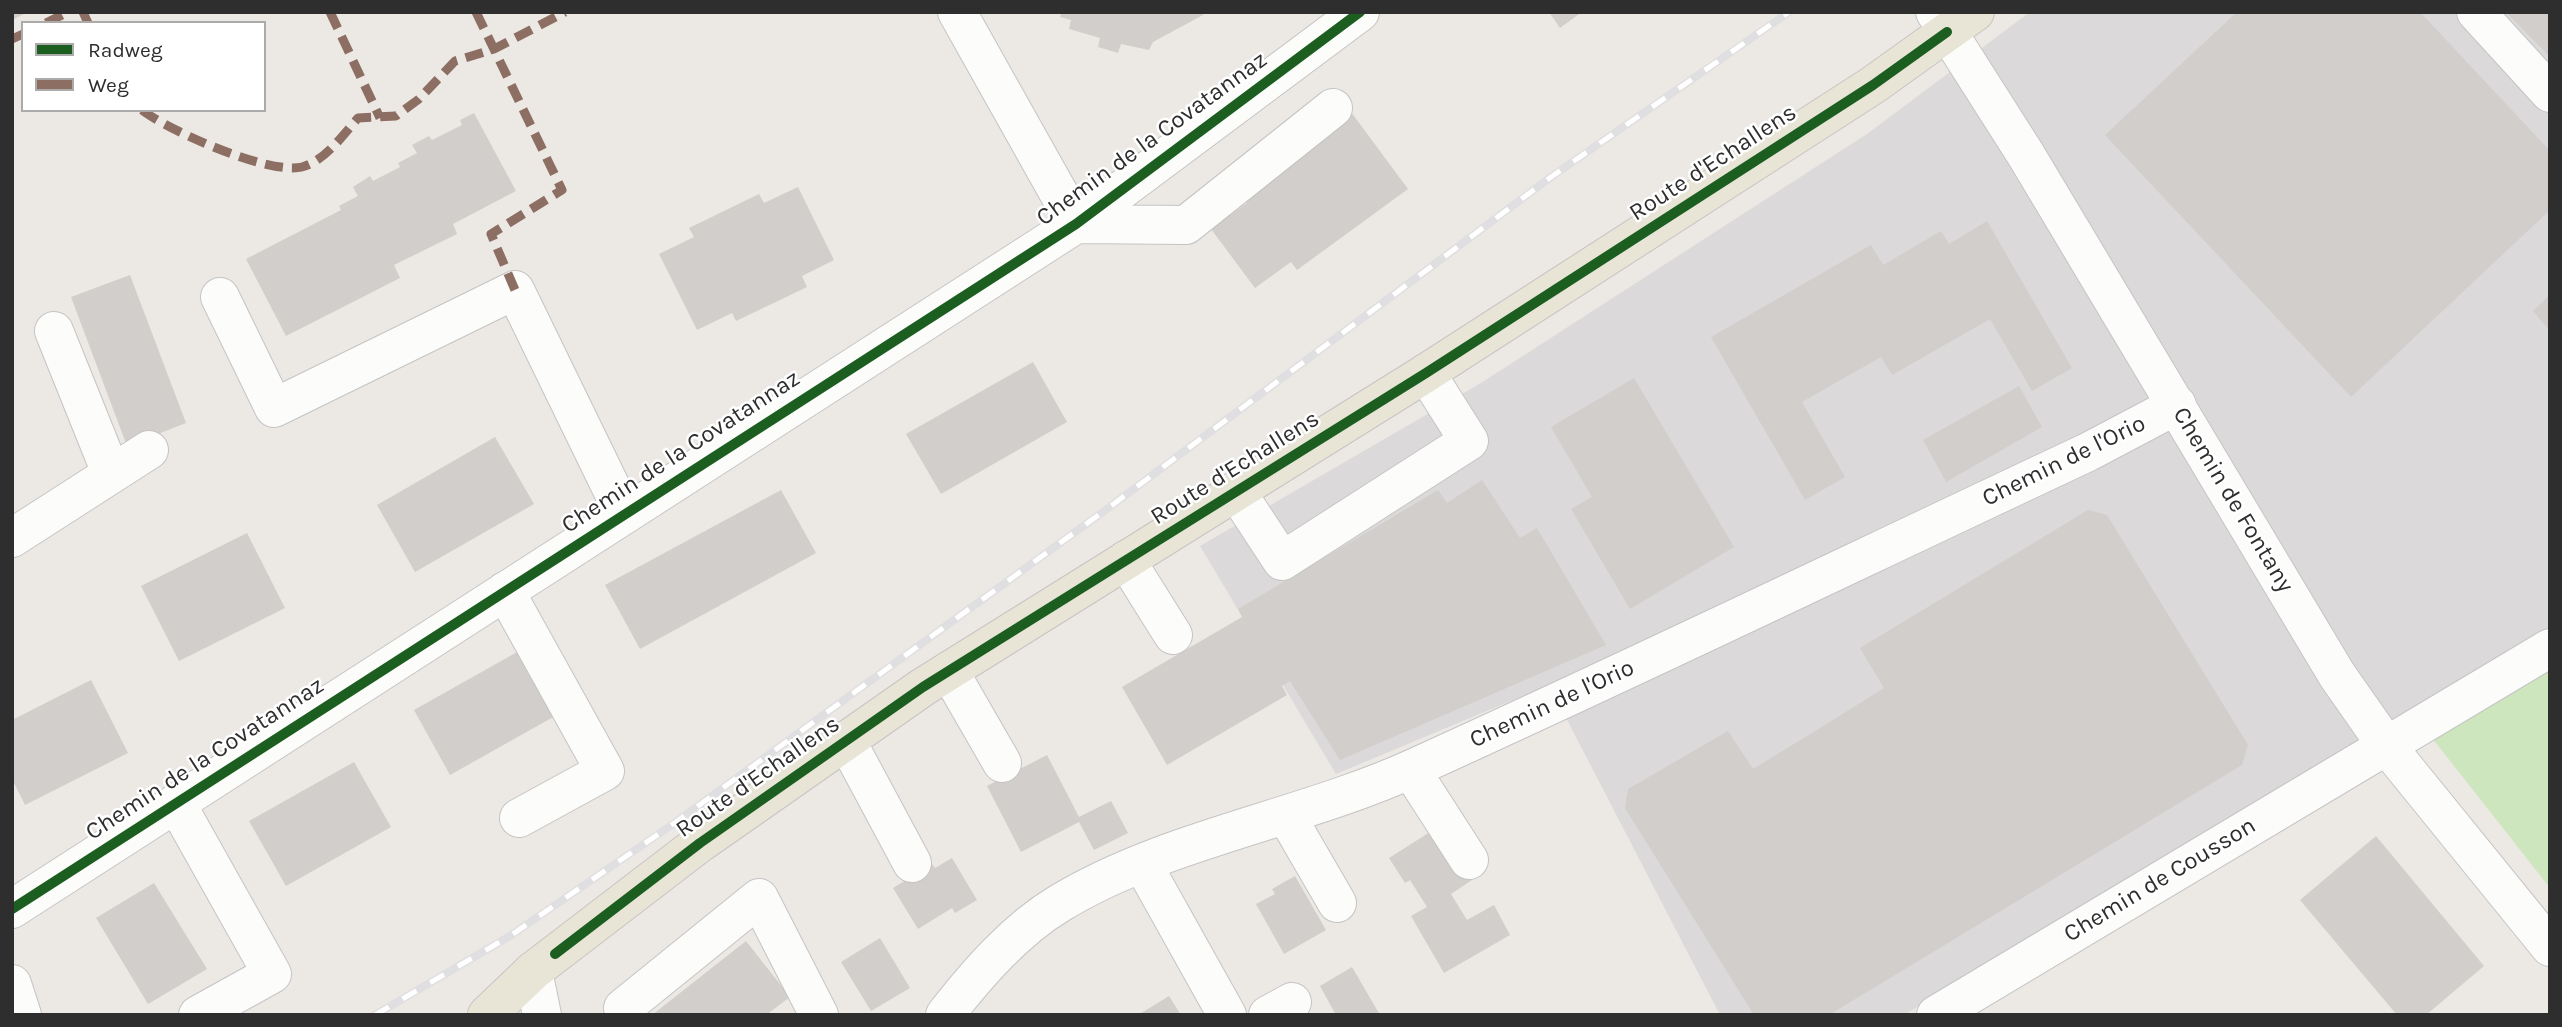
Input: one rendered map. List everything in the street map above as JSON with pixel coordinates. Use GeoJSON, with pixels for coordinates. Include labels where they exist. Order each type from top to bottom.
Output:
{"type":"FeatureCollection","features":[{"type":"Feature","properties":{"kind":"main road","name":"Route d'Echallens"},"geometry":{"type":"LineString","coordinates":[[487,1015],[533,971],[700,843],[846,740],[949,671],[1426,373],[1861,93],[1952,19]]}},
{"type":"Feature","properties":{"kind":"street"},"geometry":{"type":"LineString","coordinates":[[957,12],[1076,224],[1186,225],[1333,108]]}},
{"type":"Feature","properties":{"kind":"street","name":"Chemin de la Covatannaz"},"geometry":{"type":"LineString","coordinates":[[12,909],[1076,224],[1360,12]]}},
{"type":"Feature","properties":{"kind":"street"},"geometry":{"type":"LineString","coordinates":[[2476,12],[2550,93]]}},
{"type":"Feature","properties":{"kind":"street","name":"Chemin de Fontany"},"geometry":{"type":"LineString","coordinates":[[1952,19],[2020,145],[2337,675],[2386,745],[2550,947]]}},
{"type":"Feature","properties":{"kind":"street"},"geometry":{"type":"LineString","coordinates":[[220,298],[274,408],[515,290],[624,514]]}},
{"type":"Feature","properties":{"kind":"street"},"geometry":{"type":"LineString","coordinates":[[54,331],[111,473]]}},
{"type":"Feature","properties":{"kind":"street"},"geometry":{"type":"LineString","coordinates":[[1237,491],[1282,561],[1469,441],[1426,373]]}},
{"type":"Feature","properties":{"kind":"street","name":"Chemin de l'Orio"},"geometry":{"type":"LineString","coordinates":[[945,1015],[966,988],[1020,934],[1058,904],[1142,863],[1411,770],[2075,458],[2177,405]]}},
{"type":"Feature","properties":{"kind":"street"},"geometry":{"type":"LineString","coordinates":[[12,538],[149,450]]}},
{"type":"Feature","properties":{"kind":"street"},"geometry":{"type":"LineString","coordinates":[[1126,560],[1173,635]]}},
{"type":"Feature","properties":{"kind":"street"},"geometry":{"type":"LineString","coordinates":[[505,591],[605,771],[519,818]]}},
{"type":"Feature","properties":{"kind":"street","name":"Chemin de Cousson"},"geometry":{"type":"LineString","coordinates":[[1936,1015],[2550,648]]}},
{"type":"Feature","properties":{"kind":"street"},"geometry":{"type":"LineString","coordinates":[[949,671],[1002,763]]}},
{"type":"Feature","properties":{"kind":"street"},"geometry":{"type":"LineString","coordinates":[[846,740],[912,863]]}},
{"type":"Feature","properties":{"kind":"street"},"geometry":{"type":"LineString","coordinates":[[1411,770],[1469,860]]}},
{"type":"Feature","properties":{"kind":"street","name":"Chemin de la Covatannaz"},"geometry":{"type":"LineString","coordinates":[[176,803],[272,974],[198,1015]]}},
{"type":"Feature","properties":{"kind":"street"},"geometry":{"type":"LineString","coordinates":[[1286,815],[1337,903]]}},
{"type":"Feature","properties":{"kind":"street"},"geometry":{"type":"LineString","coordinates":[[1142,863],[1227,1015]]}},
{"type":"Feature","properties":{"kind":"street"},"geometry":{"type":"LineString","coordinates":[[623,1008],[759,898],[819,1015]]}},
{"type":"Feature","properties":{"kind":"street"},"geometry":{"type":"LineString","coordinates":[[533,971],[542,1015]]}},
{"type":"Feature","properties":{"kind":"street"},"geometry":{"type":"LineString","coordinates":[[12,984],[22,1015]]}},
{"type":"Feature","properties":{"kind":"shaded area"},"geometry":{"type":"Polygon","coordinates":[[[2030,12],[2550,12],[2550,628],[1904,1015],[1720,1015],[1549,685],[1336,774],[1200,546],[1481,383],[1867,134],[2030,12]]]}},
{"type":"Feature","properties":{"kind":"green space"},"geometry":{"type":"Polygon","coordinates":[[[2550,668],[2550,888],[2432,738],[2550,668]]]}},
{"type":"Feature","properties":{"kind":"building"},"geometry":{"type":"Polygon","coordinates":[[[12,12],[28,12],[12,20],[12,12]]]}},
{"type":"Feature","properties":{"kind":"building"},"geometry":{"type":"Polygon","coordinates":[[[1062,12],[1202,12],[1203,15],[1153,42],[1149,50],[1121,44],[1118,53],[1098,47],[1100,38],[1069,29],[1071,20],[1060,17],[1062,12]]]}},
{"type":"Feature","properties":{"kind":"building"},"geometry":{"type":"Polygon","coordinates":[[[1549,12],[1582,12],[1560,28],[1549,12]]]}},
{"type":"Feature","properties":{"kind":"building"},"geometry":{"type":"Polygon","coordinates":[[[2237,12],[2420,12],[2550,151],[2550,210],[2351,397],[2105,135],[2237,12]]]}},
{"type":"Feature","properties":{"kind":"building"},"geometry":{"type":"Polygon","coordinates":[[[2506,12],[2550,12],[2550,57],[2506,12]]]}},
{"type":"Feature","properties":{"kind":"building"},"geometry":{"type":"Polygon","coordinates":[[[1351,112],[1408,189],[1297,270],[1291,262],[1255,288],[1211,229],[1247,203],[1240,193],[1351,112]]]}},
{"type":"Feature","properties":{"kind":"building"},"geometry":{"type":"Polygon","coordinates":[[[474,113],[516,191],[453,224],[457,234],[394,265],[400,278],[286,336],[246,259],[341,210],[339,206],[358,196],[353,187],[370,176],[373,181],[400,167],[398,163],[417,153],[412,145],[429,136],[432,140],[462,125],[460,120],[474,113]]]}},
{"type":"Feature","properties":{"kind":"building"},"geometry":{"type":"Polygon","coordinates":[[[798,187],[834,260],[802,276],[807,287],[736,321],[732,313],[697,330],[659,254],[694,237],[689,228],[759,194],[764,203],[798,187]]]}},
{"type":"Feature","properties":{"kind":"building"},"geometry":{"type":"Polygon","coordinates":[[[1987,221],[2072,368],[2032,391],[1990,319],[1892,375],[1881,357],[1802,402],[1845,477],[1805,500],[1711,337],[1871,245],[1883,265],[1941,231],[1949,244],[1987,221]]]}},
{"type":"Feature","properties":{"kind":"building"},"geometry":{"type":"Polygon","coordinates":[[[130,275],[186,423],[127,446],[71,297],[130,275]]]}},
{"type":"Feature","properties":{"kind":"building"},"geometry":{"type":"Polygon","coordinates":[[[2550,295],[2550,331],[2533,311],[2550,295]]]}},
{"type":"Feature","properties":{"kind":"building"},"geometry":{"type":"Polygon","coordinates":[[[1033,362],[1067,422],[941,494],[906,434],[1033,362]]]}},
{"type":"Feature","properties":{"kind":"building"},"geometry":{"type":"Polygon","coordinates":[[[1634,378],[1734,547],[1630,609],[1571,509],[1592,497],[1551,427],[1634,378]]]}},
{"type":"Feature","properties":{"kind":"building"},"geometry":{"type":"Polygon","coordinates":[[[2019,386],[2042,427],[1946,482],[1923,440],[2019,386]]]}},
{"type":"Feature","properties":{"kind":"building"},"geometry":{"type":"Polygon","coordinates":[[[495,437],[534,504],[415,572],[377,505],[495,437]]]}},
{"type":"Feature","properties":{"kind":"building"},"geometry":{"type":"Polygon","coordinates":[[[1482,480],[1520,538],[1537,528],[1606,645],[1340,760],[1290,681],[1282,686],[1287,695],[1167,765],[1122,687],[1242,617],[1238,609],[1438,490],[1447,503],[1482,480]]]}},
{"type":"Feature","properties":{"kind":"building"},"geometry":{"type":"Polygon","coordinates":[[[781,490],[816,553],[640,649],[605,585],[781,490]]]}},
{"type":"Feature","properties":{"kind":"building"},"geometry":{"type":"Polygon","coordinates":[[[2088,510],[2107,515],[2248,745],[2242,765],[1829,1015],[1754,1015],[1625,808],[1628,789],[1728,731],[1753,769],[1884,688],[1860,648],[2088,510]]]}},
{"type":"Feature","properties":{"kind":"building"},"geometry":{"type":"Polygon","coordinates":[[[247,533],[285,608],[179,661],[141,586],[247,533]]]}},
{"type":"Feature","properties":{"kind":"building"},"geometry":{"type":"Polygon","coordinates":[[[519,651],[555,716],[450,775],[414,710],[519,651]]]}},
{"type":"Feature","properties":{"kind":"building"},"geometry":{"type":"Polygon","coordinates":[[[91,680],[128,753],[25,805],[12,779],[12,720],[91,680]]]}},
{"type":"Feature","properties":{"kind":"building"},"geometry":{"type":"Polygon","coordinates":[[[1047,755],[1079,817],[1111,801],[1128,833],[1094,850],[1079,822],[1021,852],[987,786],[1047,755]]]}},
{"type":"Feature","properties":{"kind":"building"},"geometry":{"type":"Polygon","coordinates":[[[354,762],[391,827],[286,886],[249,821],[354,762]]]}},
{"type":"Feature","properties":{"kind":"building"},"geometry":{"type":"Polygon","coordinates":[[[1438,827],[1472,880],[1451,894],[1467,920],[1494,905],[1510,935],[1444,973],[1411,916],[1427,907],[1410,880],[1405,883],[1389,858],[1438,827]]]}},
{"type":"Feature","properties":{"kind":"building"},"geometry":{"type":"Polygon","coordinates":[[[2376,836],[2484,966],[2426,1015],[2397,1015],[2300,900],[2376,836]]]}},
{"type":"Feature","properties":{"kind":"building"},"geometry":{"type":"Polygon","coordinates":[[[952,858],[977,900],[955,913],[952,908],[918,929],[893,888],[932,864],[935,868],[952,858]]]}},
{"type":"Feature","properties":{"kind":"building"},"geometry":{"type":"Polygon","coordinates":[[[1295,876],[1326,930],[1284,954],[1256,904],[1275,894],[1272,889],[1295,876]]]}},
{"type":"Feature","properties":{"kind":"building"},"geometry":{"type":"Polygon","coordinates":[[[154,883],[207,969],[148,1004],[96,918],[154,883]]]}},
{"type":"Feature","properties":{"kind":"building"},"geometry":{"type":"Polygon","coordinates":[[[880,938],[910,988],[871,1011],[841,962],[880,938]]]}},
{"type":"Feature","properties":{"kind":"building"},"geometry":{"type":"Polygon","coordinates":[[[746,941],[790,997],[766,1015],[652,1015],[746,941]]]}},
{"type":"Feature","properties":{"kind":"building"},"geometry":{"type":"Polygon","coordinates":[[[1352,967],[1380,1015],[1336,1015],[1320,986],[1352,967]]]}},
{"type":"Feature","properties":{"kind":"building"},"geometry":{"type":"Polygon","coordinates":[[[1169,996],[1181,1015],[1138,1015],[1169,996]]]}},
{"type":"Feature","properties":{"kind":"railway"},"geometry":{"type":"LineString","coordinates":[[375,1015],[510,936],[676,822],[1111,506],[1551,177],[1789,12]]}},
{"type":"Feature","properties":{"kind":"marked path"},"geometry":{"type":"LineString","coordinates":[[50,21],[68,12]]}},
{"type":"Feature","properties":{"kind":"marked path"},"geometry":{"type":"LineString","coordinates":[[83,12],[87,21]]}},
{"type":"Feature","properties":{"kind":"marked path"},"geometry":{"type":"LineString","coordinates":[[330,12],[380,118]]}},
{"type":"Feature","properties":{"kind":"marked path"},"geometry":{"type":"LineString","coordinates":[[476,12],[562,190],[491,234],[515,290]]}},
{"type":"Feature","properties":{"kind":"marked path"},"geometry":{"type":"LineString","coordinates":[[145,112],[174,129],[244,158],[287,168],[302,167],[326,153],[358,118],[396,116],[419,99],[455,61],[494,49],[565,12]]}},
{"type":"Feature","properties":{"kind":"marked path"},"geometry":{"type":"LineString","coordinates":[[12,39],[21,35]]}},
{"type":"Feature","properties":{"kind":"cycle path"},"geometry":{"type":"LineString","coordinates":[[12,909],[1076,224],[1360,12]]}},
{"type":"Feature","properties":{"kind":"cycle path"},"geometry":{"type":"LineString","coordinates":[[555,954],[700,843],[923,687],[1426,373],[1873,85],[1947,32]]}}]}
